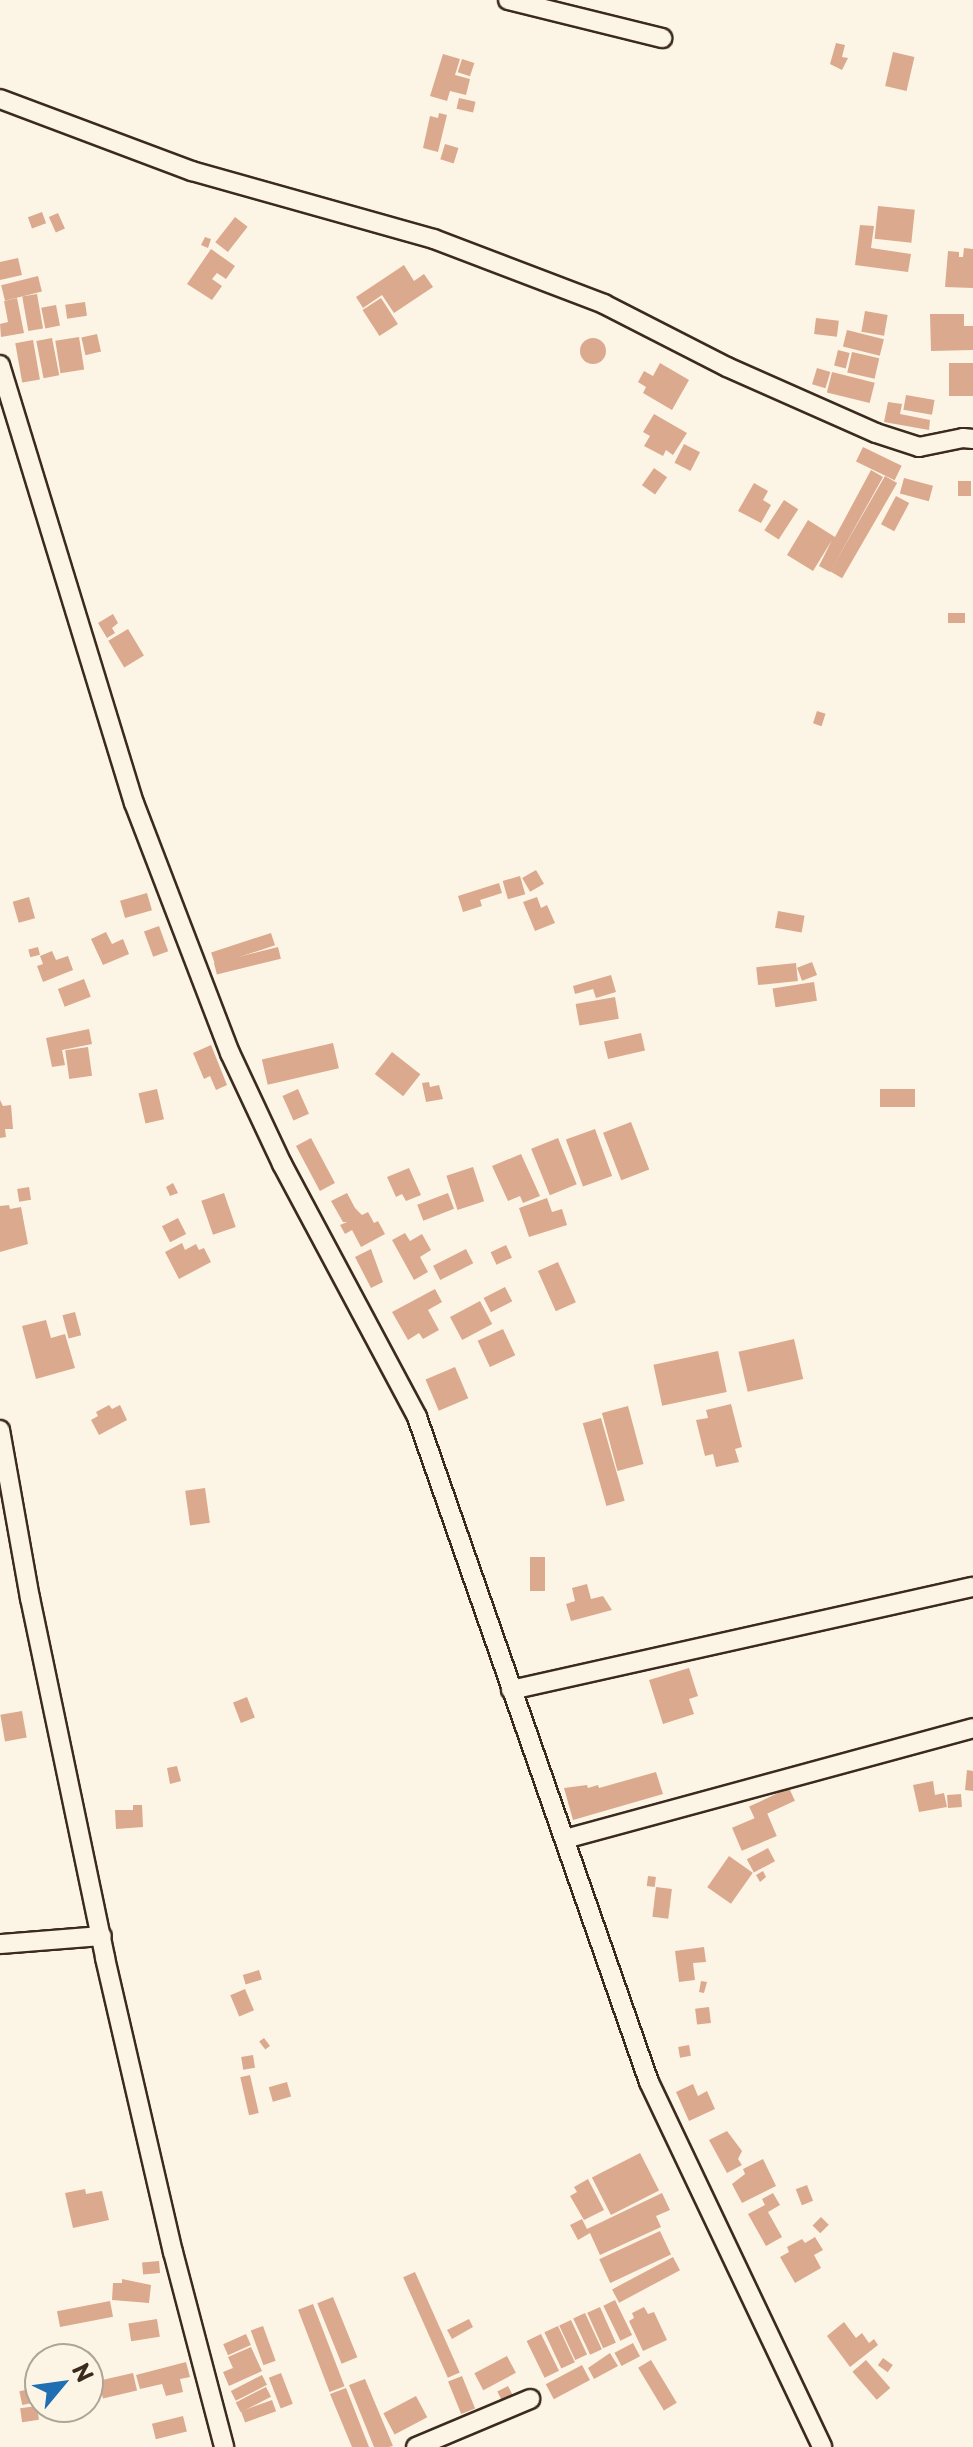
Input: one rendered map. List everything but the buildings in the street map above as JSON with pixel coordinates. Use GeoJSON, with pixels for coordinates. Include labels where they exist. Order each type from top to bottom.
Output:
{"type":"FeatureCollection","features":[{"type":"Feature","properties":{"kind":"street"},"geometry":{"type":"LineString","coordinates":[[508,0],[662,38]]}},
{"type":"Feature","properties":{"kind":"street"},"geometry":{"type":"LineString","coordinates":[[0,99],[192,171],[448,244],[604,304],[727,367],[876,433],[919,447],[963,438],[973,439]]}},
{"type":"Feature","properties":{"kind":"street"},"geometry":{"type":"LineString","coordinates":[[0,365],[134,803],[213,1009],[282,1164],[417,1417],[649,2082],[822,2447]]}},
{"type":"Feature","properties":{"kind":"street"},"geometry":{"type":"LineString","coordinates":[[0,1430],[30,1598],[102,1936],[173,2252],[224,2447]]}},
{"type":"Feature","properties":{"kind":"street"},"geometry":{"type":"LineString","coordinates":[[511,1690],[973,1587]]}},
{"type":"Feature","properties":{"kind":"street"},"geometry":{"type":"LineString","coordinates":[[565,1839],[973,1728]]}},
{"type":"Feature","properties":{"kind":"street"},"geometry":{"type":"LineString","coordinates":[[0,1944],[102,1936]]}},
{"type":"Feature","properties":{"kind":"street"},"geometry":{"type":"LineString","coordinates":[[416,2447],[530,2399]]}}]}
